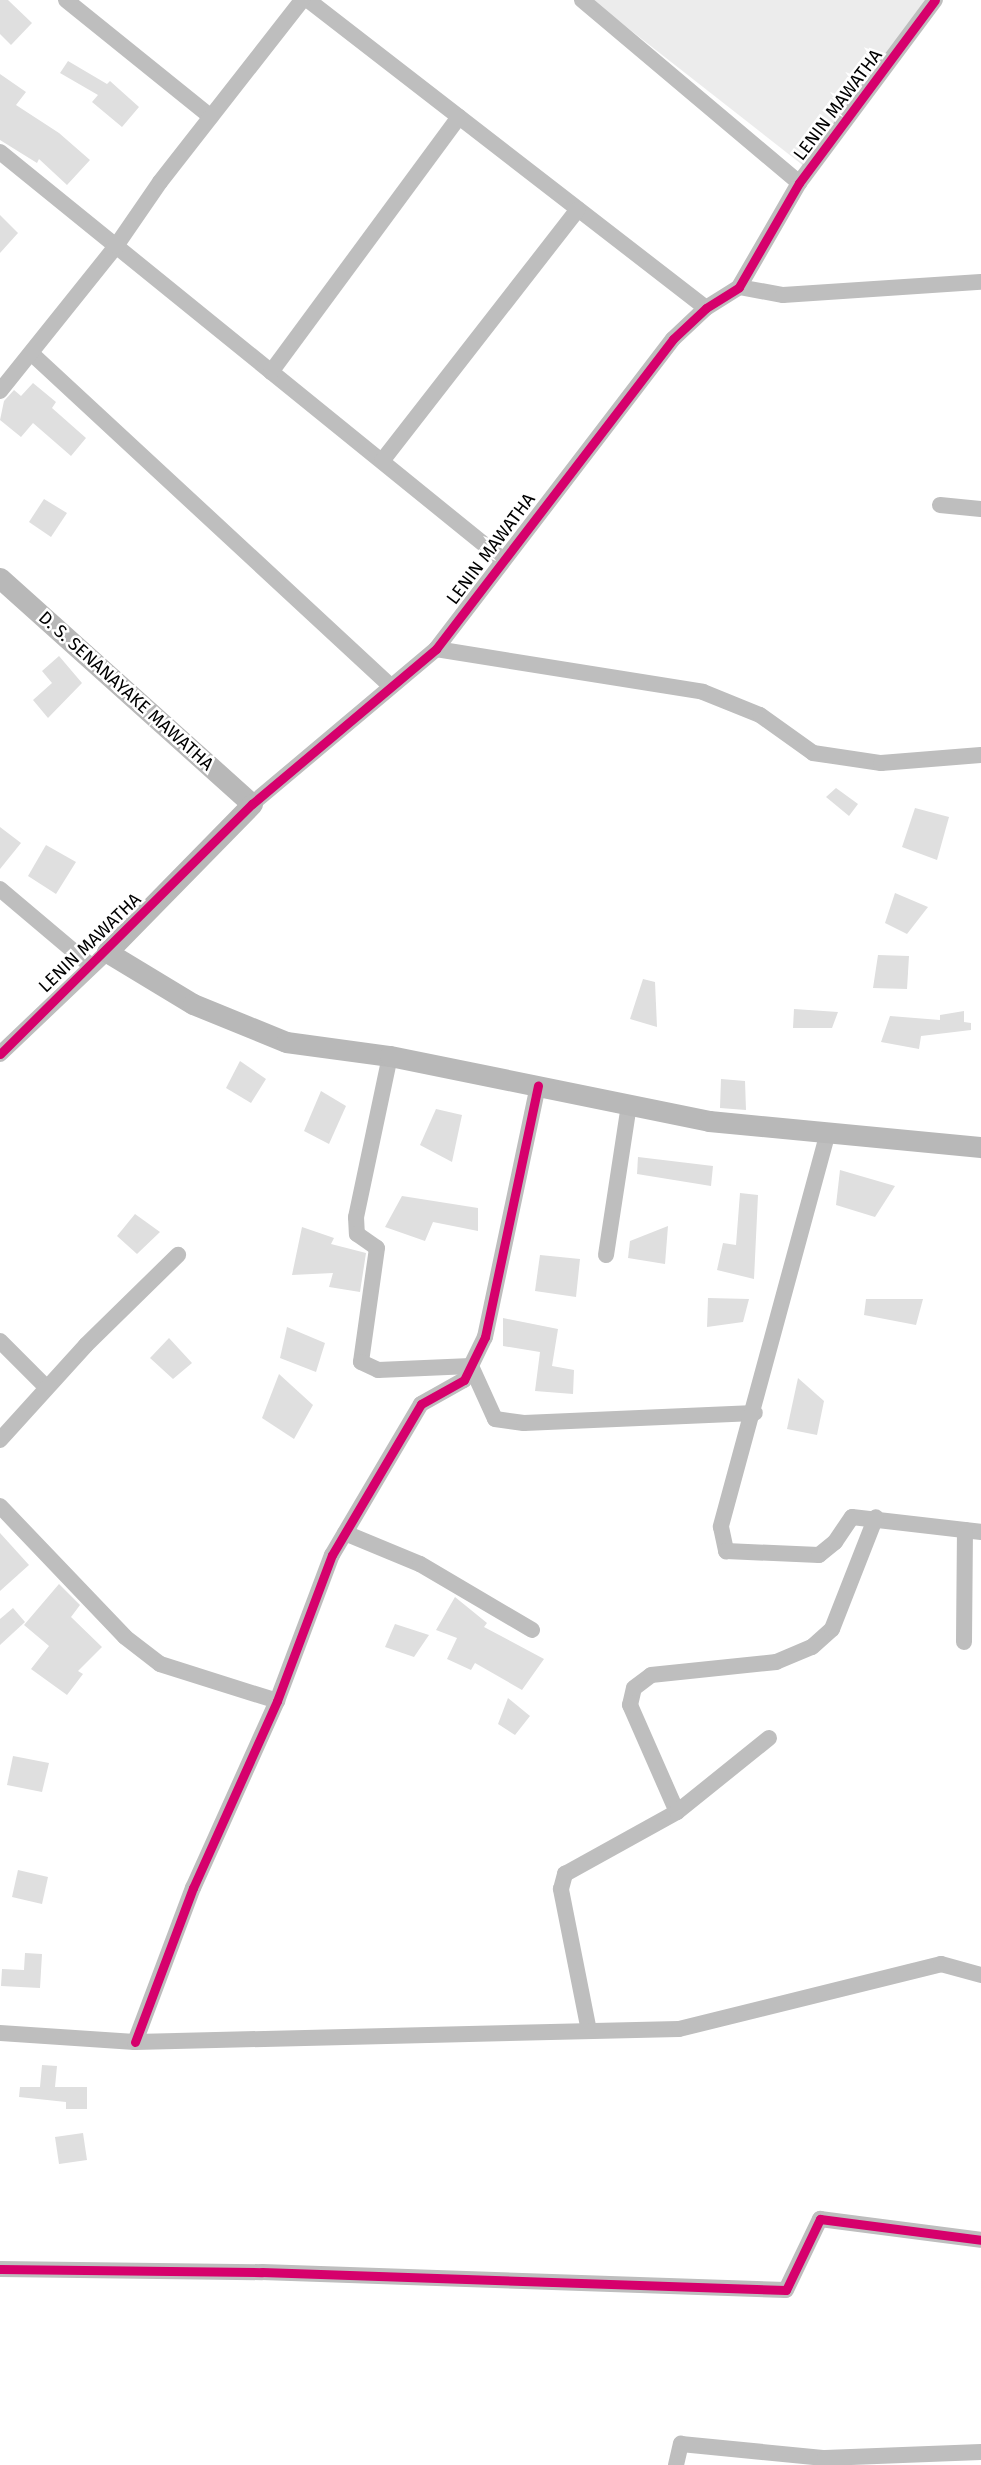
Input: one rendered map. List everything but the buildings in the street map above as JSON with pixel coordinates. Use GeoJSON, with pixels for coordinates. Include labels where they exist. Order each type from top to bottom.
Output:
{"type":"FeatureCollection","features":[{"type":"Feature","properties":{"kind":"street"},"geometry":{"type":"LineString","coordinates":[[66,0],[211,117]]}},
{"type":"Feature","properties":{"kind":"street"},"geometry":{"type":"LineString","coordinates":[[0,391],[116,246],[302,0]]}},
{"type":"Feature","properties":{"kind":"street"},"geometry":{"type":"LineString","coordinates":[[308,0],[706,308]]}},
{"type":"Feature","properties":{"kind":"street"},"geometry":{"type":"LineString","coordinates":[[582,0],[799,183]]}},
{"type":"Feature","properties":{"kind":"street","name":"LENIN MAWATHA"},"geometry":{"type":"LineString","coordinates":[[0,1054],[90,965],[107,952],[252,804],[389,684],[436,649],[502,559],[673,339],[706,308],[739,287],[799,183],[934,0]]}},
{"type":"Feature","properties":{"kind":"street"},"geometry":{"type":"LineString","coordinates":[[271,372],[459,117]]}},
{"type":"Feature","properties":{"kind":"street"},"geometry":{"type":"LineString","coordinates":[[0,152],[502,559]]}},
{"type":"Feature","properties":{"kind":"street"},"geometry":{"type":"LineString","coordinates":[[382,461],[578,209]]}},
{"type":"Feature","properties":{"kind":"street"},"geometry":{"type":"LineString","coordinates":[[739,287],[783,295],[981,282]]}},
{"type":"Feature","properties":{"kind":"street"},"geometry":{"type":"LineString","coordinates":[[31,353],[389,684]]}},
{"type":"Feature","properties":{"kind":"street"},"geometry":{"type":"LineString","coordinates":[[940,505],[981,509]]}},
{"type":"Feature","properties":{"kind":"street","name":"D. S. SENANAYAKE MAWATHA"},"geometry":{"type":"LineString","coordinates":[[0,578],[252,804]]}},
{"type":"Feature","properties":{"kind":"street"},"geometry":{"type":"LineString","coordinates":[[436,649],[703,692],[760,715],[813,753],[881,763],[981,755]]}},
{"type":"Feature","properties":{"kind":"street"},"geometry":{"type":"LineString","coordinates":[[0,889],[90,965]]}},
{"type":"Feature","properties":{"kind":"street"},"geometry":{"type":"LineString","coordinates":[[107,952],[193,1004],[286,1042],[390,1056],[709,1121],[981,1147]]}},
{"type":"Feature","properties":{"kind":"street"},"geometry":{"type":"LineString","coordinates":[[390,1056],[356,1217],[357,1234],[377,1248],[361,1362],[378,1370],[471,1366]]}},
{"type":"Feature","properties":{"kind":"street"},"geometry":{"type":"LineString","coordinates":[[135,2042],[193,1888],[277,1700],[332,1555],[422,1404],[464,1380],[485,1337],[538,1086]]}},
{"type":"Feature","properties":{"kind":"street"},"geometry":{"type":"LineString","coordinates":[[606,1255],[629,1105]]}},
{"type":"Feature","properties":{"kind":"street"},"geometry":{"type":"LineString","coordinates":[[828,1132],[755,1412],[721,1527],[726,1550],[819,1555],[835,1542],[852,1517],[876,1517],[973,1531],[964,1642]]}},
{"type":"Feature","properties":{"kind":"street"},"geometry":{"type":"LineString","coordinates":[[0,1440],[47,1388],[178,1255]]}},
{"type":"Feature","properties":{"kind":"street"},"geometry":{"type":"LineString","coordinates":[[0,1341],[47,1388]]}},
{"type":"Feature","properties":{"kind":"street"},"geometry":{"type":"LineString","coordinates":[[471,1366],[495,1419],[524,1423],[755,1412]]}},
{"type":"Feature","properties":{"kind":"street"},"geometry":{"type":"LineString","coordinates":[[0,1506],[125,1637],[160,1664],[277,1700]]}},
{"type":"Feature","properties":{"kind":"street"},"geometry":{"type":"LineString","coordinates":[[677,1812],[630,1705],[634,1688],[651,1675],[776,1662],[812,1647],[832,1629],[876,1517]]}},
{"type":"Feature","properties":{"kind":"street"},"geometry":{"type":"LineString","coordinates":[[345,1534],[420,1564],[532,1630]]}},
{"type":"Feature","properties":{"kind":"street"},"geometry":{"type":"LineString","coordinates":[[589,2031],[561,1889],[565,1874],[677,1812],[769,1738]]}},
{"type":"Feature","properties":{"kind":"street"},"geometry":{"type":"LineString","coordinates":[[0,2033],[135,2042],[680,2029],[941,1964],[981,1975]]}},
{"type":"Feature","properties":{"kind":"street"},"geometry":{"type":"LineString","coordinates":[[0,2269],[262,2272],[786,2290],[820,2219],[981,2240]]}},
{"type":"Feature","properties":{"kind":"street"},"geometry":{"type":"LineString","coordinates":[[676,2465],[681,2444],[825,2458],[981,2452]]}},
{"type":"Feature","properties":{"kind":"shaded area"},"geometry":{"type":"Polygon","coordinates":[[[592,0],[937,0],[814,174],[592,0]]]}},
{"type":"Feature","properties":{"kind":"cycle path"},"geometry":{"type":"LineString","coordinates":[[0,1054],[252,804],[436,649],[673,339],[706,308],[739,287],[799,183],[935,0]]}},
{"type":"Feature","properties":{"kind":"cycle path"},"geometry":{"type":"LineString","coordinates":[[135,2042],[193,1888],[277,1701],[332,1555],[421,1404],[464,1380],[485,1337],[538,1086]]}},
{"type":"Feature","properties":{"kind":"cycle path"},"geometry":{"type":"LineString","coordinates":[[0,2269],[262,2272],[786,2290],[820,2219],[981,2240]]}}]}
